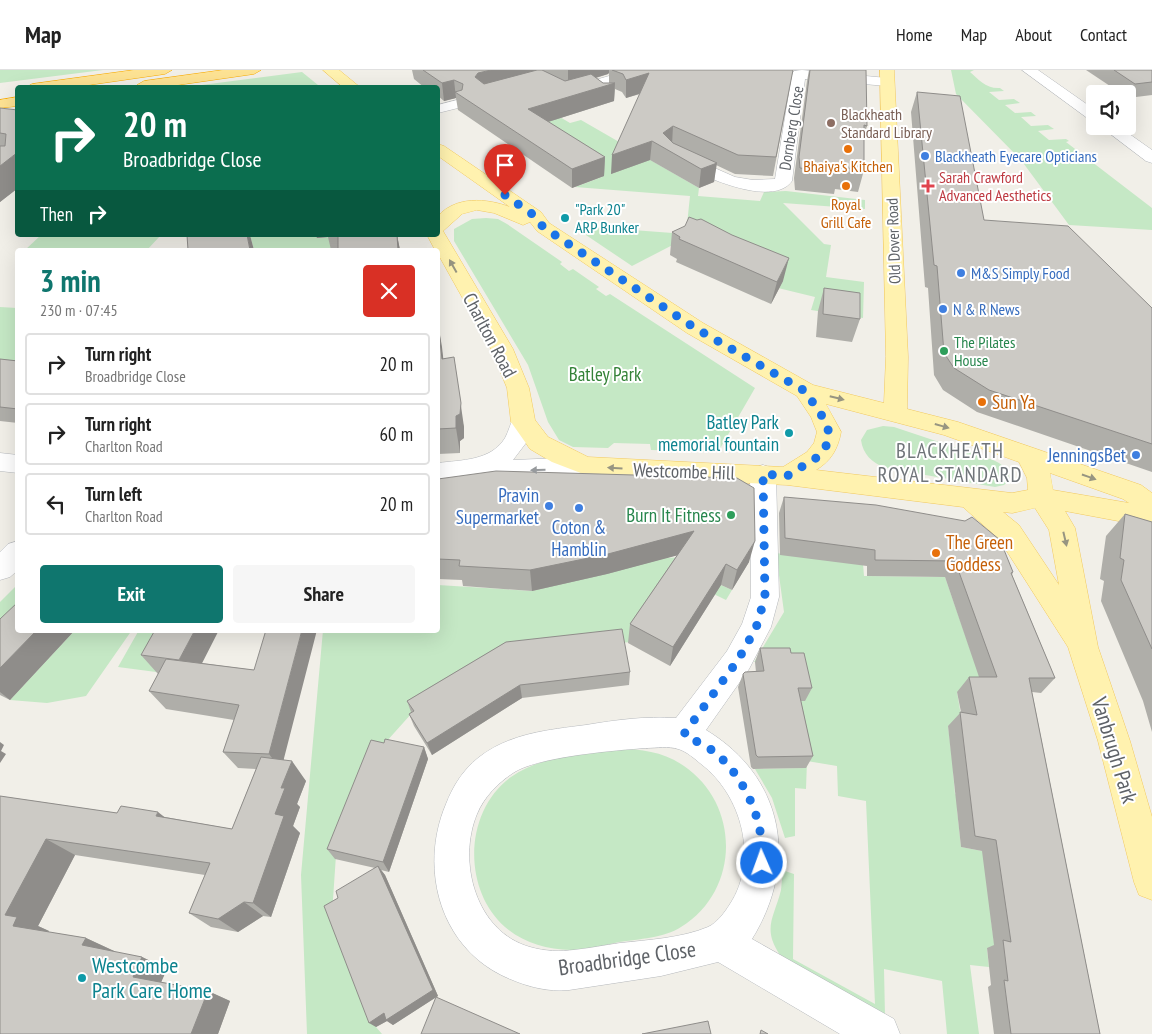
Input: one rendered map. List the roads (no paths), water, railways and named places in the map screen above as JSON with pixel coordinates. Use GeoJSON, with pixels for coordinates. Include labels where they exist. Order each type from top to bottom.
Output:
{"type":"FeatureCollection","features":[{"type":"Feature","properties":{"kind":"highway"},"geometry":{"type":"LineString","coordinates":[[54,85],[165,70]]}},
{"type":"Feature","properties":{"kind":"highway"},"geometry":{"type":"LineString","coordinates":[[144,85],[254,70]]}},
{"type":"Feature","properties":{"kind":"highway"},"geometry":{"type":"LineString","coordinates":[[0,92],[15,90]]}},
{"type":"Feature","properties":{"kind":"highway"},"geometry":{"type":"LineString","coordinates":[[0,104],[15,102]]}},
{"type":"Feature","properties":{"kind":"main road"},"geometry":{"type":"LineString","coordinates":[[330,70],[349,85]]}},
{"type":"Feature","properties":{"kind":"main road","name":"Old Dover Road"},"geometry":{"type":"LineString","coordinates":[[887,76],[897,357],[895,412]]}},
{"type":"Feature","properties":{"kind":"main road"},"geometry":{"type":"LineString","coordinates":[[440,150],[535,216],[543,227]]}},
{"type":"Feature","properties":{"kind":"main road"},"geometry":{"type":"LineString","coordinates":[[440,225],[455,209],[476,206],[501,209],[523,221],[543,227],[695,328],[805,391],[895,412],[950,428],[1132,492],[1152,506]]}},
{"type":"Feature","properties":{"kind":"main road","name":"Charlton Road"},"geometry":{"type":"LineString","coordinates":[[437,237],[502,349],[518,388],[523,422]]}},
{"type":"Feature","properties":{"kind":"main road"},"geometry":{"type":"LineString","coordinates":[[775,475],[816,458],[826,446],[829,432],[822,416],[805,391]]}},
{"type":"Feature","properties":{"kind":"main road"},"geometry":{"type":"LineString","coordinates":[[523,422],[530,433],[544,446],[586,466]]}},
{"type":"Feature","properties":{"kind":"main road","name":"Vanbrugh Park"},"geometry":{"type":"LineString","coordinates":[[1029,456],[1040,478],[1042,497],[1062,528],[1070,564],[1083,647],[1114,741],[1152,882]]}},
{"type":"Feature","properties":{"kind":"main road","name":"Westcombe Hill"},"geometry":{"type":"LineString","coordinates":[[586,466],[775,475],[1012,503],[1042,497]]}},
{"type":"Feature","properties":{"kind":"main road"},"geometry":{"type":"LineString","coordinates":[[1042,497],[1129,513],[1152,514]]}},
{"type":"Feature","properties":{"kind":"main road","name":"Vanbrugh Park"},"geometry":{"type":"LineString","coordinates":[[971,499],[1009,532],[1083,647]]}},
{"type":"Feature","properties":{"kind":"street"},"geometry":{"type":"LineString","coordinates":[[575,90],[615,79],[619,70]]}},
{"type":"Feature","properties":{"kind":"street"},"geometry":{"type":"LineString","coordinates":[[1029,70],[1086,111]]}},
{"type":"Feature","properties":{"kind":"street","name":"Dornberg Close"},"geometry":{"type":"LineString","coordinates":[[671,152],[706,173],[728,182],[749,185],[779,184],[783,181],[799,74],[887,76]]}},
{"type":"Feature","properties":{"kind":"street"},"geometry":{"type":"LineString","coordinates":[[593,85],[609,96]]}},
{"type":"Feature","properties":{"kind":"street"},"geometry":{"type":"LineString","coordinates":[[440,108],[457,104]]}},
{"type":"Feature","properties":{"kind":"street"},"geometry":{"type":"LineString","coordinates":[[1120,135],[1152,158]]}},
{"type":"Feature","properties":{"kind":"street","name":"Westcombe Hill"},"geometry":{"type":"LineString","coordinates":[[475,468],[504,456],[511,450],[517,441],[523,422]]}},
{"type":"Feature","properties":{"kind":"street"},"geometry":{"type":"LineString","coordinates":[[0,462],[15,464]]}},
{"type":"Feature","properties":{"kind":"street","name":"Westcombe Hill"},"geometry":{"type":"LineString","coordinates":[[440,472],[475,468],[542,470],[586,466]]}},
{"type":"Feature","properties":{"kind":"street"},"geometry":{"type":"LineString","coordinates":[[684,734],[738,660],[756,628],[765,597],[775,475]]}},
{"type":"Feature","properties":{"kind":"street"},"geometry":{"type":"LineString","coordinates":[[0,569],[15,555]]}},
{"type":"Feature","properties":{"kind":"street","name":"Broadbridge Close"},"geometry":{"type":"LineString","coordinates":[[659,731],[684,734],[717,754],[741,782],[756,815],[761,841],[760,877],[746,916],[720,942],[676,955],[555,971],[514,962],[480,939],[458,902],[450,864],[455,821],[472,786],[501,761],[531,748],[630,733],[659,731]]}},
{"type":"Feature","properties":{"kind":"street","name":"Broadbridge Close"},"geometry":{"type":"LineString","coordinates":[[720,942],[879,1034]]}},
{"type":"Feature","properties":{"kind":"place","name":"Blackheath Standard Library"},"geometry":{"type":"Point","coordinates":[831,123]}},
{"type":"Feature","properties":{"kind":"place","name":"Bhaiya's Kitchen"},"geometry":{"type":"Point","coordinates":[848,149]}},
{"type":"Feature","properties":{"kind":"place","name":"Blackheath Eyecare Opticians"},"geometry":{"type":"Point","coordinates":[925,156]}},
{"type":"Feature","properties":{"kind":"place","name":"Royal Grill Cafe"},"geometry":{"type":"Point","coordinates":[846,186]}},
{"type":"Feature","properties":{"kind":"place","name":"Sarah Crawford Advanced Aesthetics"},"geometry":{"type":"Point","coordinates":[928,186]}},
{"type":"Feature","properties":{"kind":"place","name":"\"Park 20\" ARP Bunker"},"geometry":{"type":"Point","coordinates":[565,218]}},
{"type":"Feature","properties":{"kind":"place","name":"M&S Simply Food"},"geometry":{"type":"Point","coordinates":[961,273]}},
{"type":"Feature","properties":{"kind":"place","name":"N & R News"},"geometry":{"type":"Point","coordinates":[943,309]}},
{"type":"Feature","properties":{"kind":"place","name":"The Pilates House"},"geometry":{"type":"Point","coordinates":[944,351]}},
{"type":"Feature","properties":{"kind":"place","name":"Sun Ya"},"geometry":{"type":"Point","coordinates":[982,402]}},
{"type":"Feature","properties":{"kind":"place","name":"Batley Park memorial fountain"},"geometry":{"type":"Point","coordinates":[789,433]}},
{"type":"Feature","properties":{"kind":"place","name":"JenningsBet"},"geometry":{"type":"Point","coordinates":[1136,455]}},
{"type":"Feature","properties":{"kind":"place","name":"Pravin Supermarket"},"geometry":{"type":"Point","coordinates":[549,506]}},
{"type":"Feature","properties":{"kind":"place","name":"Coton & Hamblin"},"geometry":{"type":"Point","coordinates":[579,508]}},
{"type":"Feature","properties":{"kind":"place","name":"Burn It Fitness"},"geometry":{"type":"Point","coordinates":[731,515]}},
{"type":"Feature","properties":{"kind":"place","name":"The Green Goddess"},"geometry":{"type":"Point","coordinates":[936,553]}},
{"type":"Feature","properties":{"kind":"place","name":"Westcombe Park Care Home"},"geometry":{"type":"Point","coordinates":[82,978]}},
{"type":"Feature","properties":{"kind":"district","name":"BLACKHEATH ROYAL STANDARD"},"geometry":{"type":"Point","coordinates":[950,463]}},
{"type":"Feature","properties":{"kind":"park label","name":"Batley Park"},"geometry":{"type":"Point","coordinates":[605,374]}}]}
